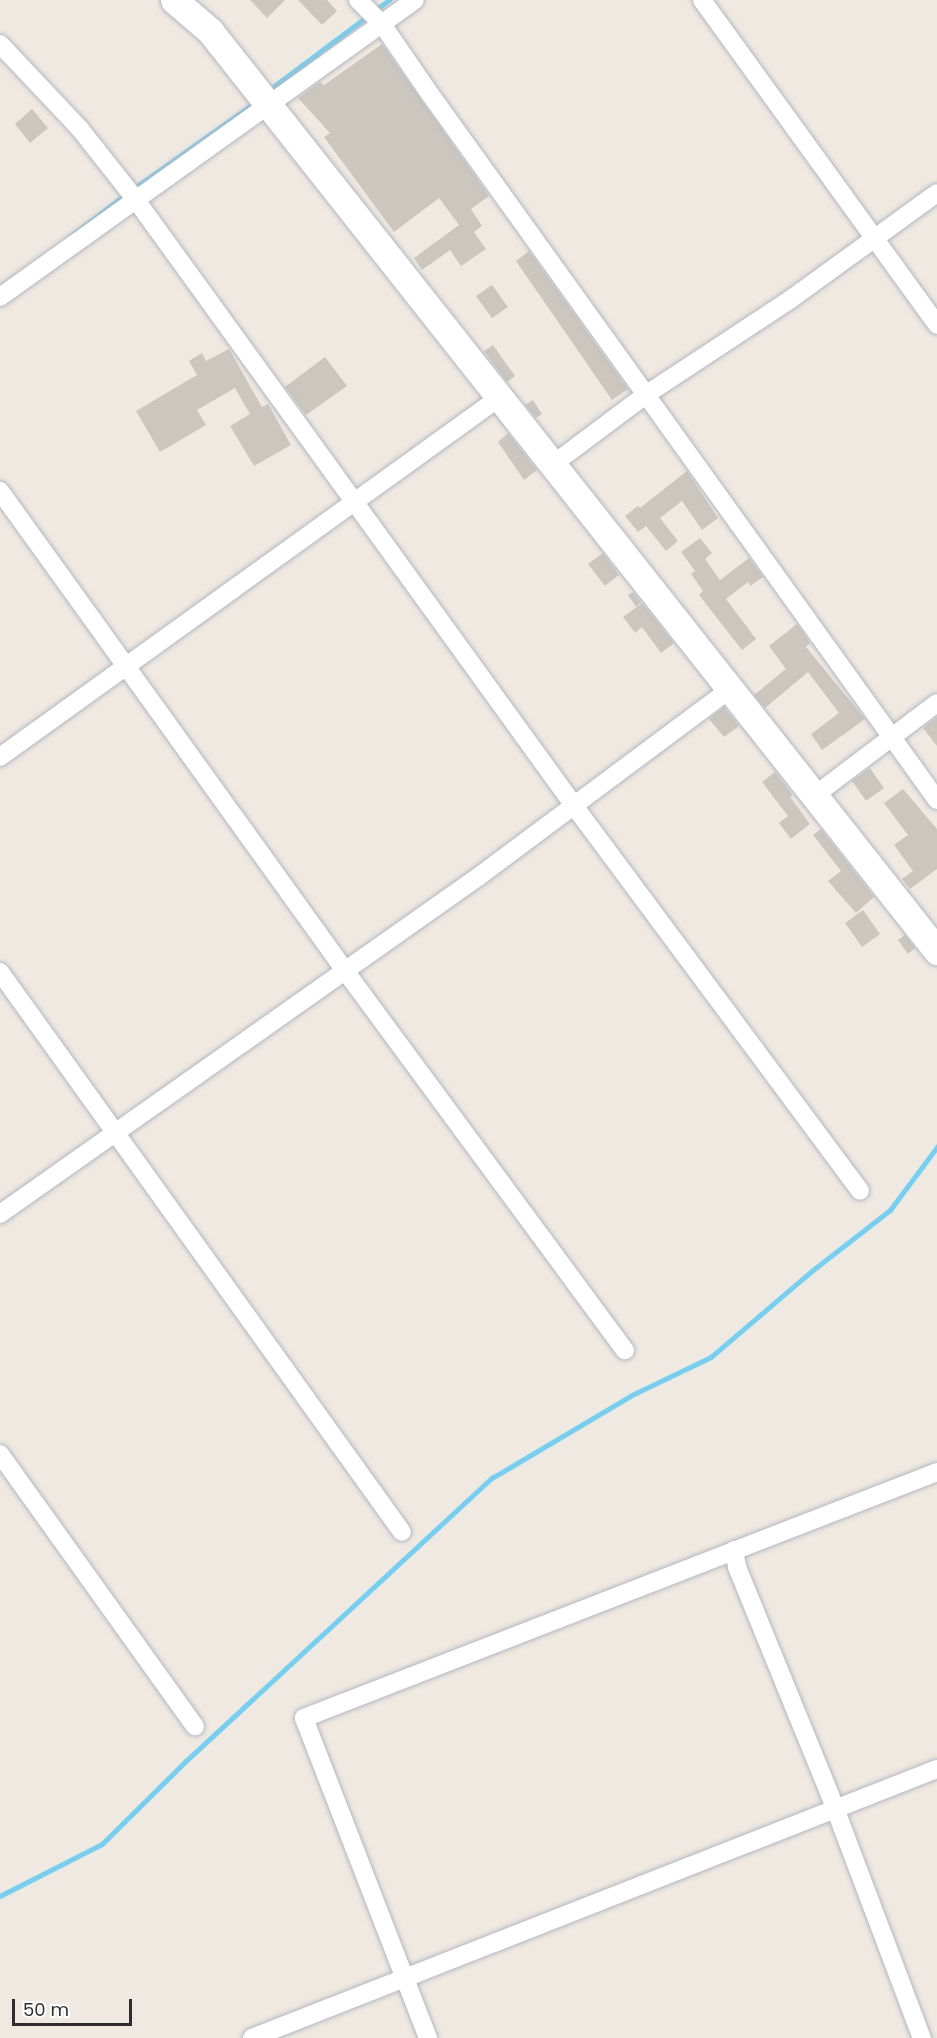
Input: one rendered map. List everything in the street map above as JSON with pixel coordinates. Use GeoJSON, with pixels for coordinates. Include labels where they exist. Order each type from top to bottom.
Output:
{"type":"FeatureCollection","features":[{"type":"Feature","properties":{"kind":"street"},"geometry":{"type":"LineString","coordinates":[[174,0],[210,31],[937,951]]}},
{"type":"Feature","properties":{"kind":"street"},"geometry":{"type":"LineString","coordinates":[[358,0],[382,24],[436,104],[647,394],[937,800]]}},
{"type":"Feature","properties":{"kind":"street"},"geometry":{"type":"LineString","coordinates":[[0,297],[415,0]]}},
{"type":"Feature","properties":{"kind":"street"},"geometry":{"type":"LineString","coordinates":[[702,0],[937,325]]}},
{"type":"Feature","properties":{"kind":"street"},"geometry":{"type":"LineString","coordinates":[[0,44],[80,129],[136,200],[575,807],[860,1191]]}},
{"type":"Feature","properties":{"kind":"street"},"geometry":{"type":"LineString","coordinates":[[552,465],[647,394],[791,298],[937,193]]}},
{"type":"Feature","properties":{"kind":"street"},"geometry":{"type":"LineString","coordinates":[[0,757],[500,398]]}},
{"type":"Feature","properties":{"kind":"street"},"geometry":{"type":"LineString","coordinates":[[0,491],[346,972],[625,1350]]}},
{"type":"Feature","properties":{"kind":"street"},"geometry":{"type":"LineString","coordinates":[[0,1214],[115,1131],[346,972],[575,807],[692,715],[730,689]]}},
{"type":"Feature","properties":{"kind":"street"},"geometry":{"type":"LineString","coordinates":[[814,796],[937,703]]}},
{"type":"Feature","properties":{"kind":"street"},"geometry":{"type":"LineString","coordinates":[[0,972],[402,1532]]}},
{"type":"Feature","properties":{"kind":"street"},"geometry":{"type":"LineString","coordinates":[[0,1454],[195,1726]]}},
{"type":"Feature","properties":{"kind":"street"},"geometry":{"type":"LineString","coordinates":[[428,2038],[304,1718],[937,1472]]}},
{"type":"Feature","properties":{"kind":"street"},"geometry":{"type":"LineString","coordinates":[[734,1550],[737,1567],[825,1784],[922,2038]]}},
{"type":"Feature","properties":{"kind":"street"},"geometry":{"type":"LineString","coordinates":[[252,2038],[937,1769]]}},
{"type":"Feature","properties":{"kind":"building"},"geometry":{"type":"Polygon","coordinates":[[[250,0],[285,0],[267,18],[250,0]]]}},
{"type":"Feature","properties":{"kind":"building"},"geometry":{"type":"Polygon","coordinates":[[[298,0],[327,0],[337,11],[322,25],[298,0]]]}},
{"type":"Feature","properties":{"kind":"building"},"geometry":{"type":"Polygon","coordinates":[[[382,44],[489,196],[471,209],[482,226],[474,232],[486,249],[461,266],[450,250],[422,270],[414,258],[459,225],[439,198],[394,232],[324,137],[330,133],[298,98],[320,82],[324,85],[382,44]]]}},
{"type":"Feature","properties":{"kind":"building"},"geometry":{"type":"Polygon","coordinates":[[[32,109],[48,128],[30,143],[15,124],[32,109]]]}},
{"type":"Feature","properties":{"kind":"building"},"geometry":{"type":"Polygon","coordinates":[[[529,251],[628,389],[612,400],[516,261],[529,251]]]}},
{"type":"Feature","properties":{"kind":"building"},"geometry":{"type":"Polygon","coordinates":[[[492,285],[508,307],[492,318],[476,296],[492,285]]]}},
{"type":"Feature","properties":{"kind":"building"},"geometry":{"type":"Polygon","coordinates":[[[493,345],[515,376],[507,382],[484,351],[493,345]]]}},
{"type":"Feature","properties":{"kind":"building"},"geometry":{"type":"Polygon","coordinates":[[[229,349],[262,407],[268,404],[291,445],[254,466],[230,426],[250,414],[235,388],[197,410],[206,425],[160,452],[136,411],[197,375],[189,361],[202,353],[206,361],[229,349]]]}},
{"type":"Feature","properties":{"kind":"building"},"geometry":{"type":"Polygon","coordinates":[[[325,357],[347,386],[306,415],[285,387],[325,357]]]}},
{"type":"Feature","properties":{"kind":"building"},"geometry":{"type":"Polygon","coordinates":[[[533,400],[542,414],[536,418],[525,405],[533,400]]]}},
{"type":"Feature","properties":{"kind":"building"},"geometry":{"type":"Polygon","coordinates":[[[508,433],[537,470],[524,480],[498,442],[508,433]]]}},
{"type":"Feature","properties":{"kind":"building"},"geometry":{"type":"Polygon","coordinates":[[[687,471],[718,518],[702,530],[682,501],[660,518],[678,541],[666,551],[646,526],[638,532],[625,516],[638,506],[640,508],[687,471]]]}},
{"type":"Feature","properties":{"kind":"building"},"geometry":{"type":"Polygon","coordinates":[[[700,538],[712,553],[705,559],[720,580],[749,558],[763,577],[750,586],[748,582],[726,599],[756,639],[742,650],[699,595],[703,591],[691,574],[695,571],[681,552],[700,538]]]}},
{"type":"Feature","properties":{"kind":"building"},"geometry":{"type":"Polygon","coordinates":[[[603,553],[619,575],[605,586],[588,564],[603,553]]]}},
{"type":"Feature","properties":{"kind":"building"},"geometry":{"type":"Polygon","coordinates":[[[633,592],[641,602],[636,607],[628,595],[633,592]]]}},
{"type":"Feature","properties":{"kind":"building"},"geometry":{"type":"Polygon","coordinates":[[[642,603],[674,643],[661,653],[642,627],[635,633],[623,617],[642,603]]]}},
{"type":"Feature","properties":{"kind":"building"},"geometry":{"type":"Polygon","coordinates":[[[797,624],[810,643],[806,647],[865,719],[822,750],[811,734],[839,713],[808,672],[765,708],[754,695],[786,669],[769,646],[797,624]]]}},
{"type":"Feature","properties":{"kind":"building"},"geometry":{"type":"Polygon","coordinates":[[[724,707],[739,726],[724,737],[709,719],[724,707]]]}},
{"type":"Feature","properties":{"kind":"building"},"geometry":{"type":"Polygon","coordinates":[[[937,717],[937,746],[923,728],[937,717]]]}},
{"type":"Feature","properties":{"kind":"building"},"geometry":{"type":"Polygon","coordinates":[[[870,768],[884,788],[866,801],[852,781],[870,768]]]}},
{"type":"Feature","properties":{"kind":"building"},"geometry":{"type":"Polygon","coordinates":[[[775,772],[793,795],[790,797],[810,824],[791,839],[779,823],[788,816],[762,782],[775,772]]]}},
{"type":"Feature","properties":{"kind":"building"},"geometry":{"type":"Polygon","coordinates":[[[903,789],[937,829],[937,869],[910,889],[902,879],[913,871],[894,845],[908,835],[884,803],[903,789]]]}},
{"type":"Feature","properties":{"kind":"building"},"geometry":{"type":"Polygon","coordinates":[[[821,829],[874,897],[856,913],[828,881],[841,871],[813,835],[821,829]]]}},
{"type":"Feature","properties":{"kind":"building"},"geometry":{"type":"Polygon","coordinates":[[[863,910],[880,934],[862,947],[845,923],[863,910]]]}},
{"type":"Feature","properties":{"kind":"building"},"geometry":{"type":"Polygon","coordinates":[[[905,935],[915,948],[908,954],[898,940],[905,935]]]}},
{"type":"Feature","properties":{"kind":"waterway"},"geometry":{"type":"LineString","coordinates":[[374,11],[389,0]]}},
{"type":"Feature","properties":{"kind":"waterway"},"geometry":{"type":"LineString","coordinates":[[269,90],[368,16]]}},
{"type":"Feature","properties":{"kind":"waterway"},"geometry":{"type":"LineString","coordinates":[[133,189],[256,102]]}},
{"type":"Feature","properties":{"kind":"waterway"},"geometry":{"type":"LineString","coordinates":[[71,236],[126,194]]}},
{"type":"Feature","properties":{"kind":"waterway"},"geometry":{"type":"LineString","coordinates":[[0,1896],[102,1844],[186,1761],[492,1478],[634,1394],[711,1357],[813,1270],[890,1210],[937,1147]]}}]}
